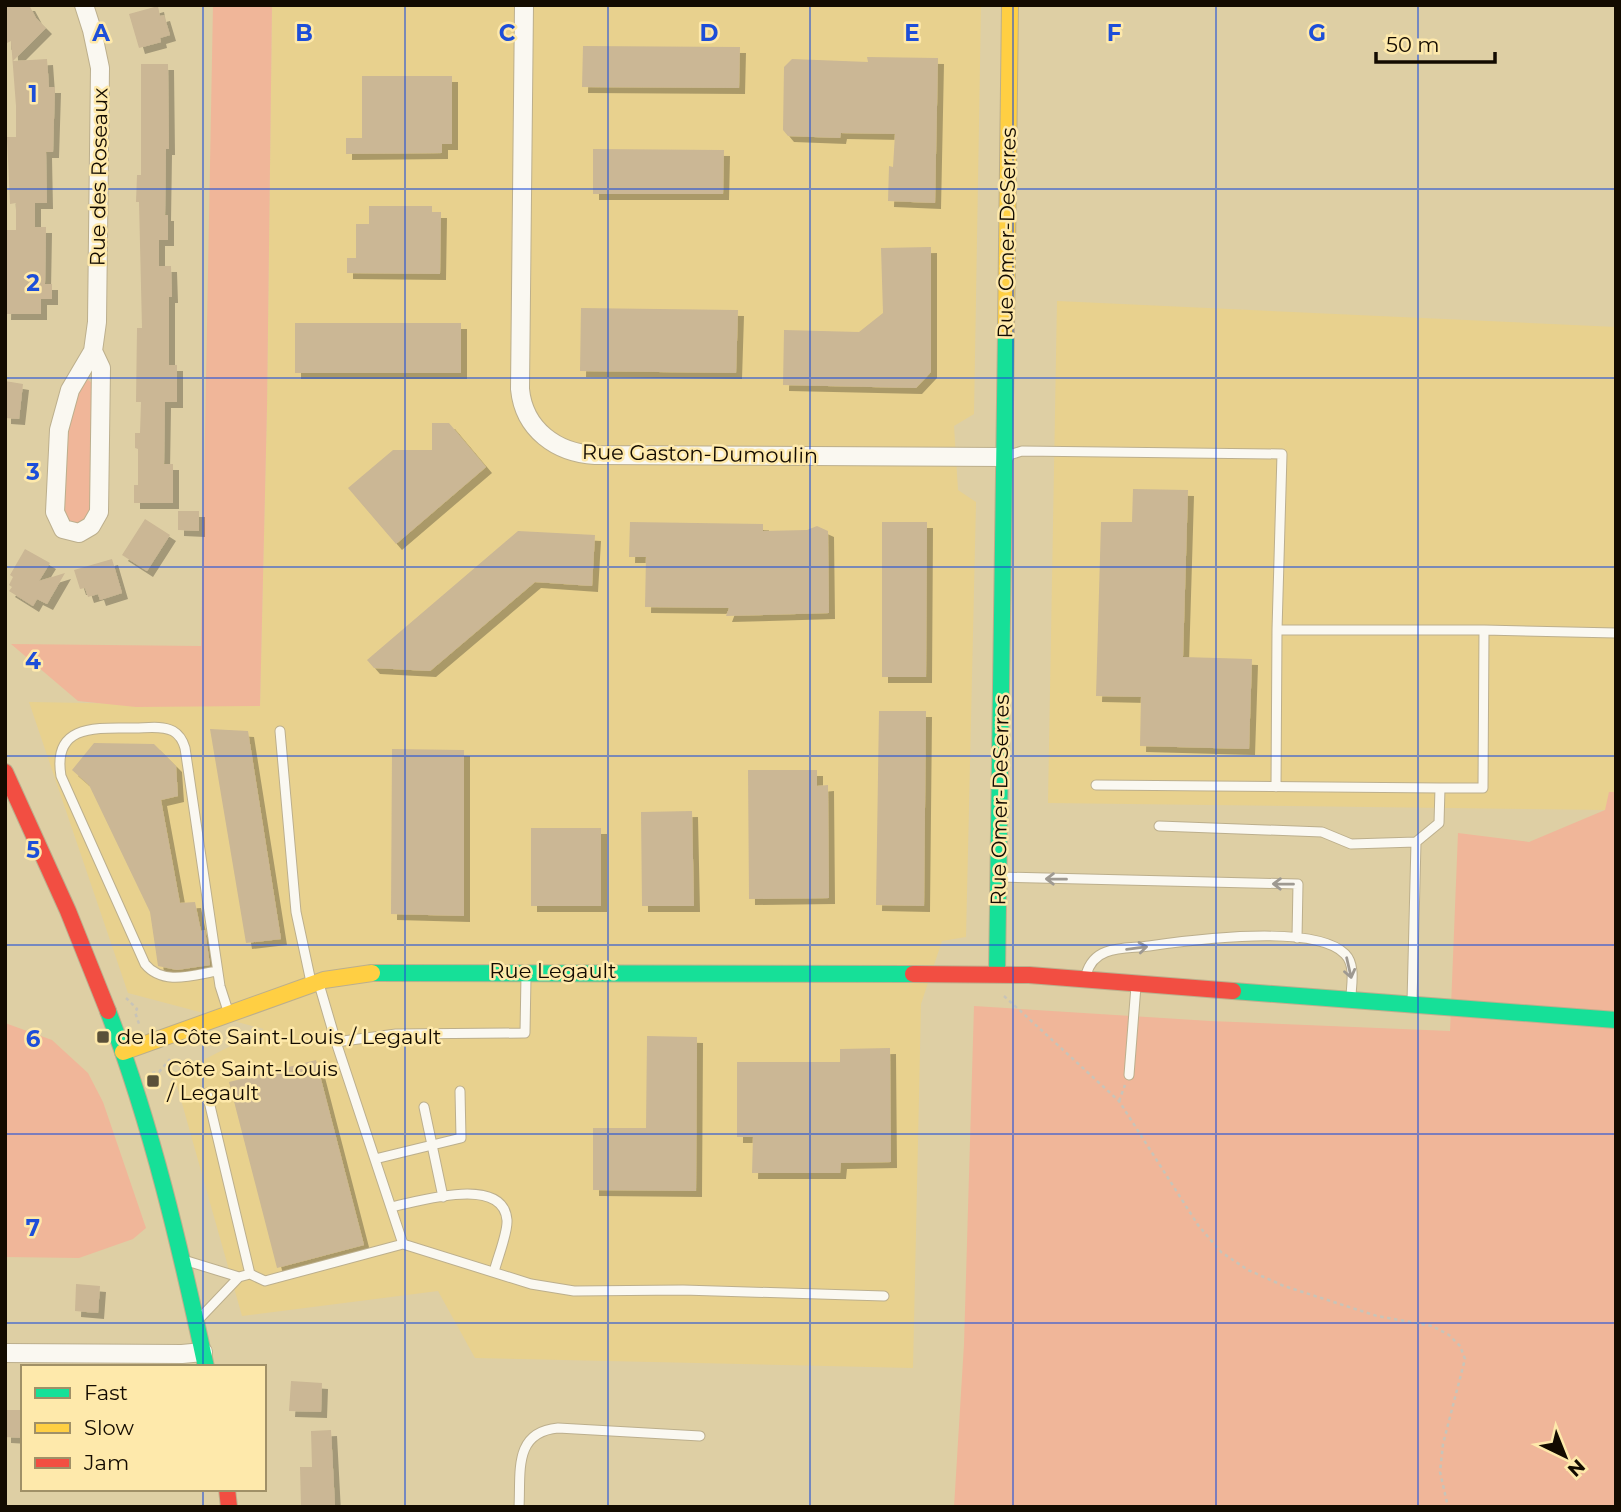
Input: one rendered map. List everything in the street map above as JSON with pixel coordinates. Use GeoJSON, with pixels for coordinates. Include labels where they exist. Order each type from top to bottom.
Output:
{"type":"FeatureCollection","features":[{"type":"Feature","properties":{"kind":"street","name":"Rue des Roseaux"},"geometry":{"type":"LineString","coordinates":[[84,5],[100,68],[97,322],[93,351],[70,390],[58,430],[55,512],[62,529],[79,533],[91,526],[99,512],[101,368],[93,351]]}},
{"type":"Feature","properties":{"kind":"street","name":"Rue Gaston-Dumoulin"},"geometry":{"type":"LineString","coordinates":[[524,5],[519,378],[520,398],[525,412],[543,436],[567,451],[595,455],[1004,457]]}},
{"type":"Feature","properties":{"kind":"street","name":"Rue Omer-DeSerres"},"geometry":{"type":"LineString","coordinates":[[997,974],[1010,5]]}},
{"type":"Feature","properties":{"kind":"street"},"geometry":{"type":"LineString","coordinates":[[5,772],[13,808],[72,923],[123,1052],[159,1169],[204,1359],[183,1354],[5,1353]]}},
{"type":"Feature","properties":{"kind":"street","name":"Rue Legault"},"geometry":{"type":"LineString","coordinates":[[123,1052],[315,983],[369,972],[997,974]]}},
{"type":"Feature","properties":{"kind":"street"},"geometry":{"type":"LineString","coordinates":[[997,974],[1616,1020]]}},
{"type":"Feature","properties":{"kind":"lane"},"geometry":{"type":"LineString","coordinates":[[1004,457],[1022,451],[1282,454],[1276,787]]}},
{"type":"Feature","properties":{"kind":"lane"},"geometry":{"type":"LineString","coordinates":[[1277,630],[1616,633]]}},
{"type":"Feature","properties":{"kind":"lane"},"geometry":{"type":"LineString","coordinates":[[1096,785],[1483,788],[1484,630]]}},
{"type":"Feature","properties":{"kind":"lane"},"geometry":{"type":"LineString","coordinates":[[217,971],[177,978],[164,977],[145,964],[61,776],[59,760],[64,745],[72,737],[92,728],[163,728],[176,733],[182,739],[217,971],[229,1013]]}},
{"type":"Feature","properties":{"kind":"lane"},"geometry":{"type":"LineString","coordinates":[[280,732],[296,912],[315,983],[403,1244]]}},
{"type":"Feature","properties":{"kind":"lane"},"geometry":{"type":"LineString","coordinates":[[1158,826],[1322,832],[1351,844],[1416,842],[1439,823],[1440,788]]}},
{"type":"Feature","properties":{"kind":"lane"},"geometry":{"type":"LineString","coordinates":[[1412,1004],[1416,842]]}},
{"type":"Feature","properties":{"kind":"lane"},"geometry":{"type":"LineString","coordinates":[[1000,877],[1298,884],[1297,938]]}},
{"type":"Feature","properties":{"kind":"lane"},"geometry":{"type":"LineString","coordinates":[[1085,980],[1093,960],[1111,951],[1213,938],[1297,938],[1328,945],[1345,953],[1352,973],[1350,1000]]}},
{"type":"Feature","properties":{"kind":"lane"},"geometry":{"type":"LineString","coordinates":[[336,1042],[396,1034],[525,1033],[526,971]]}},
{"type":"Feature","properties":{"kind":"lane"},"geometry":{"type":"LineString","coordinates":[[1129,1074],[1136,984]]}},
{"type":"Feature","properties":{"kind":"lane"},"geometry":{"type":"LineString","coordinates":[[375,1159],[461,1138],[460,1091]]}},
{"type":"Feature","properties":{"kind":"lane"},"geometry":{"type":"LineString","coordinates":[[207,1093],[250,1274]]}},
{"type":"Feature","properties":{"kind":"lane"},"geometry":{"type":"LineString","coordinates":[[424,1107],[443,1197]]}},
{"type":"Feature","properties":{"kind":"lane"},"geometry":{"type":"LineString","coordinates":[[391,1207],[443,1197],[476,1193],[486,1195],[501,1205],[507,1220],[494,1272]]}},
{"type":"Feature","properties":{"kind":"lane"},"geometry":{"type":"LineString","coordinates":[[196,1321],[240,1277],[250,1274],[265,1281],[403,1244],[531,1284],[574,1291],[683,1290],[884,1296]]}},
{"type":"Feature","properties":{"kind":"lane"},"geometry":{"type":"LineString","coordinates":[[182,1260],[240,1277]]}},
{"type":"Feature","properties":{"kind":"lane"},"geometry":{"type":"LineString","coordinates":[[519,1507],[523,1453],[530,1439],[542,1431],[558,1428],[700,1436]]}},
{"type":"Feature","properties":{"kind":"path"},"geometry":{"type":"LineString","coordinates":[[997,994],[1010,1000],[1119,1101],[1198,1225],[1221,1252],[1248,1270],[1284,1286],[1377,1316],[1432,1326],[1449,1335],[1460,1346],[1465,1359],[1443,1444],[1440,1472],[1448,1507]]}},
{"type":"Feature","properties":{"kind":"shaded area"},"geometry":{"type":"Polygon","coordinates":[[[213,5],[272,5],[260,706],[136,707],[78,701],[11,644],[201,646],[213,5]]]}},
{"type":"Feature","properties":{"kind":"shaded area"},"geometry":{"type":"Polygon","coordinates":[[[272,5],[981,5],[974,414],[954,426],[958,490],[976,502],[966,937],[942,941],[921,1004],[913,1368],[475,1358],[438,1291],[242,1316],[174,1075],[264,1029],[128,993],[29,702],[260,706],[272,5]]]}},
{"type":"Feature","properties":{"kind":"shaded area"},"geometry":{"type":"Polygon","coordinates":[[[1057,301],[1616,327],[1616,792],[1609,792],[1606,810],[1048,803],[1057,301]]]}},
{"type":"Feature","properties":{"kind":"shaded area"},"geometry":{"type":"Polygon","coordinates":[[[88,380],[92,383],[93,390],[90,510],[85,522],[73,524],[67,520],[62,509],[67,440],[74,403],[80,389],[88,380]]]}},
{"type":"Feature","properties":{"kind":"shaded area"},"geometry":{"type":"Polygon","coordinates":[[[1609,792],[1616,792],[1616,1507],[954,1507],[964,1344],[974,1006],[1210,1021],[1450,1031],[1458,833],[1529,842],[1605,810],[1609,792]]]}},
{"type":"Feature","properties":{"kind":"shaded area"},"geometry":{"type":"Polygon","coordinates":[[[5,1023],[52,1040],[88,1073],[103,1102],[146,1228],[133,1239],[79,1258],[5,1257],[5,1023]]]}},
{"type":"Feature","properties":{"kind":"building"},"geometry":{"type":"Polygon","coordinates":[[[5,5],[29,5],[46,28],[13,61],[47,59],[49,87],[55,87],[53,152],[46,152],[47,203],[35,203],[35,227],[46,227],[45,284],[52,284],[52,299],[41,299],[41,314],[5,314],[7,230],[16,230],[16,203],[10,204],[7,137],[16,137],[16,106],[11,41],[5,44],[5,5]]]}},
{"type":"Feature","properties":{"kind":"building"},"geometry":{"type":"Polygon","coordinates":[[[158,6],[160,16],[164,15],[170,35],[160,38],[161,42],[139,48],[129,14],[158,6]]]}},
{"type":"Feature","properties":{"kind":"building"},"geometry":{"type":"Polygon","coordinates":[[[583,46],[740,47],[739,88],[582,87],[583,46]]]}},
{"type":"Feature","properties":{"kind":"building"},"geometry":{"type":"Polygon","coordinates":[[[867,57],[938,58],[935,203],[888,201],[889,166],[893,167],[895,134],[841,133],[840,138],[788,136],[783,130],[784,67],[792,59],[868,62],[867,57]]]}},
{"type":"Feature","properties":{"kind":"building"},"geometry":{"type":"Polygon","coordinates":[[[141,64],[168,64],[169,149],[166,149],[165,215],[168,215],[168,240],[159,240],[159,266],[171,266],[169,365],[177,365],[177,402],[165,402],[164,464],[173,464],[173,503],[134,503],[134,485],[138,485],[135,433],[140,433],[141,402],[136,402],[137,328],[142,328],[139,202],[136,202],[137,175],[141,175],[141,64]]]}},
{"type":"Feature","properties":{"kind":"building"},"geometry":{"type":"Polygon","coordinates":[[[362,76],[452,76],[452,144],[442,144],[442,153],[346,154],[346,138],[362,138],[362,76]]]}},
{"type":"Feature","properties":{"kind":"building"},"geometry":{"type":"Polygon","coordinates":[[[593,149],[724,150],[723,194],[593,194],[593,149]]]}},
{"type":"Feature","properties":{"kind":"building"},"geometry":{"type":"Polygon","coordinates":[[[369,206],[432,206],[432,212],[441,212],[440,274],[347,273],[347,258],[356,258],[356,224],[369,224],[369,206]]]}},
{"type":"Feature","properties":{"kind":"building"},"geometry":{"type":"Polygon","coordinates":[[[931,247],[931,372],[916,388],[783,385],[784,330],[859,332],[883,313],[881,248],[931,247]]]}},
{"type":"Feature","properties":{"kind":"building"},"geometry":{"type":"Polygon","coordinates":[[[581,308],[738,310],[736,373],[580,371],[581,308]]]}},
{"type":"Feature","properties":{"kind":"building"},"geometry":{"type":"Polygon","coordinates":[[[295,323],[461,323],[461,373],[295,373],[295,323]]]}},
{"type":"Feature","properties":{"kind":"building"},"geometry":{"type":"Polygon","coordinates":[[[5,381],[23,384],[19,419],[5,418],[5,381]]]}},
{"type":"Feature","properties":{"kind":"building"},"geometry":{"type":"Polygon","coordinates":[[[432,423],[449,423],[486,467],[396,544],[348,488],[393,450],[432,450],[432,423]]]}},
{"type":"Feature","properties":{"kind":"building"},"geometry":{"type":"Polygon","coordinates":[[[1133,489],[1188,490],[1183,657],[1252,659],[1249,749],[1140,746],[1141,697],[1096,696],[1101,522],[1132,522],[1133,489]]]}},
{"type":"Feature","properties":{"kind":"building"},"geometry":{"type":"Polygon","coordinates":[[[178,511],[199,511],[199,531],[178,530],[178,511]]]}},
{"type":"Feature","properties":{"kind":"building"},"geometry":{"type":"Polygon","coordinates":[[[145,519],[170,535],[147,571],[122,555],[145,519]]]}},
{"type":"Feature","properties":{"kind":"building"},"geometry":{"type":"Polygon","coordinates":[[[630,522],[763,524],[763,531],[807,530],[817,526],[828,531],[829,613],[726,616],[729,608],[645,607],[646,557],[629,557],[630,522]]]}},
{"type":"Feature","properties":{"kind":"building"},"geometry":{"type":"Polygon","coordinates":[[[882,522],[927,522],[926,677],[882,677],[882,522]]]}},
{"type":"Feature","properties":{"kind":"building"},"geometry":{"type":"Polygon","coordinates":[[[518,531],[595,535],[592,586],[535,582],[430,671],[374,668],[367,660],[518,531]]]}},
{"type":"Feature","properties":{"kind":"building"},"geometry":{"type":"Polygon","coordinates":[[[25,549],[50,563],[39,581],[65,573],[47,604],[37,599],[33,606],[9,591],[13,577],[10,575],[25,549]]]}},
{"type":"Feature","properties":{"kind":"building"},"geometry":{"type":"Polygon","coordinates":[[[112,559],[122,593],[100,600],[98,594],[88,597],[85,588],[80,589],[74,570],[112,559]]]}},
{"type":"Feature","properties":{"kind":"building"},"geometry":{"type":"Polygon","coordinates":[[[879,711],[926,711],[924,906],[876,905],[879,711]]]}},
{"type":"Feature","properties":{"kind":"building"},"geometry":{"type":"Polygon","coordinates":[[[210,729],[248,731],[281,939],[246,943],[210,729]]]}},
{"type":"Feature","properties":{"kind":"building"},"geometry":{"type":"Polygon","coordinates":[[[94,743],[154,744],[176,766],[178,796],[161,800],[180,903],[195,902],[201,931],[205,930],[210,965],[177,970],[158,966],[150,912],[89,785],[72,770],[94,743]]]}},
{"type":"Feature","properties":{"kind":"building"},"geometry":{"type":"Polygon","coordinates":[[[392,749],[464,750],[464,916],[391,914],[392,749]]]}},
{"type":"Feature","properties":{"kind":"building"},"geometry":{"type":"Polygon","coordinates":[[[748,770],[817,770],[817,786],[828,785],[829,898],[749,899],[748,770]]]}},
{"type":"Feature","properties":{"kind":"building"},"geometry":{"type":"Polygon","coordinates":[[[692,811],[694,906],[642,906],[641,812],[692,811]]]}},
{"type":"Feature","properties":{"kind":"building"},"geometry":{"type":"Polygon","coordinates":[[[531,828],[601,828],[601,906],[531,906],[531,828]]]}},
{"type":"Feature","properties":{"kind":"building"},"geometry":{"type":"Polygon","coordinates":[[[647,1036],[697,1037],[696,1191],[593,1190],[593,1128],[646,1128],[647,1036]]]}},
{"type":"Feature","properties":{"kind":"building"},"geometry":{"type":"Polygon","coordinates":[[[890,1048],[891,1162],[841,1163],[840,1173],[752,1173],[753,1137],[737,1137],[737,1062],[840,1062],[840,1049],[890,1048]]]}},
{"type":"Feature","properties":{"kind":"building"},"geometry":{"type":"Polygon","coordinates":[[[316,1060],[364,1245],[277,1268],[229,1082],[316,1060]]]}},
{"type":"Feature","properties":{"kind":"building"},"geometry":{"type":"Polygon","coordinates":[[[76,1284],[100,1286],[98,1313],[75,1311],[76,1284]]]}},
{"type":"Feature","properties":{"kind":"building"},"geometry":{"type":"Polygon","coordinates":[[[291,1381],[322,1383],[321,1412],[289,1411],[291,1381]]]}},
{"type":"Feature","properties":{"kind":"building"},"geometry":{"type":"Polygon","coordinates":[[[5,1410],[21,1410],[21,1438],[5,1437],[5,1410]]]}},
{"type":"Feature","properties":{"kind":"building"},"geometry":{"type":"Polygon","coordinates":[[[331,1430],[335,1506],[301,1506],[300,1467],[312,1467],[311,1431],[331,1430]]]}},
{"type":"Feature","properties":{"kind":"traffic: fast"},"geometry":{"type":"LineString","coordinates":[[997,974],[1006,331]]}},
{"type":"Feature","properties":{"kind":"traffic: fast"},"geometry":{"type":"LineString","coordinates":[[372,973],[913,974]]}},
{"type":"Feature","properties":{"kind":"traffic: fast"},"geometry":{"type":"LineString","coordinates":[[1233,991],[1616,1020]]}},
{"type":"Feature","properties":{"kind":"traffic: fast"},"geometry":{"type":"LineString","coordinates":[[108,1011],[151,1143],[206,1365]]}},
{"type":"Feature","properties":{"kind":"traffic: slow"},"geometry":{"type":"LineString","coordinates":[[1006,331],[1010,5]]}},
{"type":"Feature","properties":{"kind":"traffic: slow"},"geometry":{"type":"LineString","coordinates":[[123,1052],[324,980],[372,973]]}},
{"type":"Feature","properties":{"kind":"traffic: jam"},"geometry":{"type":"LineString","coordinates":[[5,772],[68,911],[108,1011]]}},
{"type":"Feature","properties":{"kind":"traffic: jam"},"geometry":{"type":"LineString","coordinates":[[913,974],[1029,975],[1233,991]]}},
{"type":"Feature","properties":{"kind":"traffic: jam"},"geometry":{"type":"LineString","coordinates":[[227,1491],[229,1507]]}},
{"type":"Feature","properties":{"kind":"place","name":"de la Côte Saint-Louis / Legault"},"geometry":{"type":"Point","coordinates":[103,1037]}},
{"type":"Feature","properties":{"kind":"place","name":"Côte Saint-Louis / Legault"},"geometry":{"type":"Point","coordinates":[153,1081]}}]}
